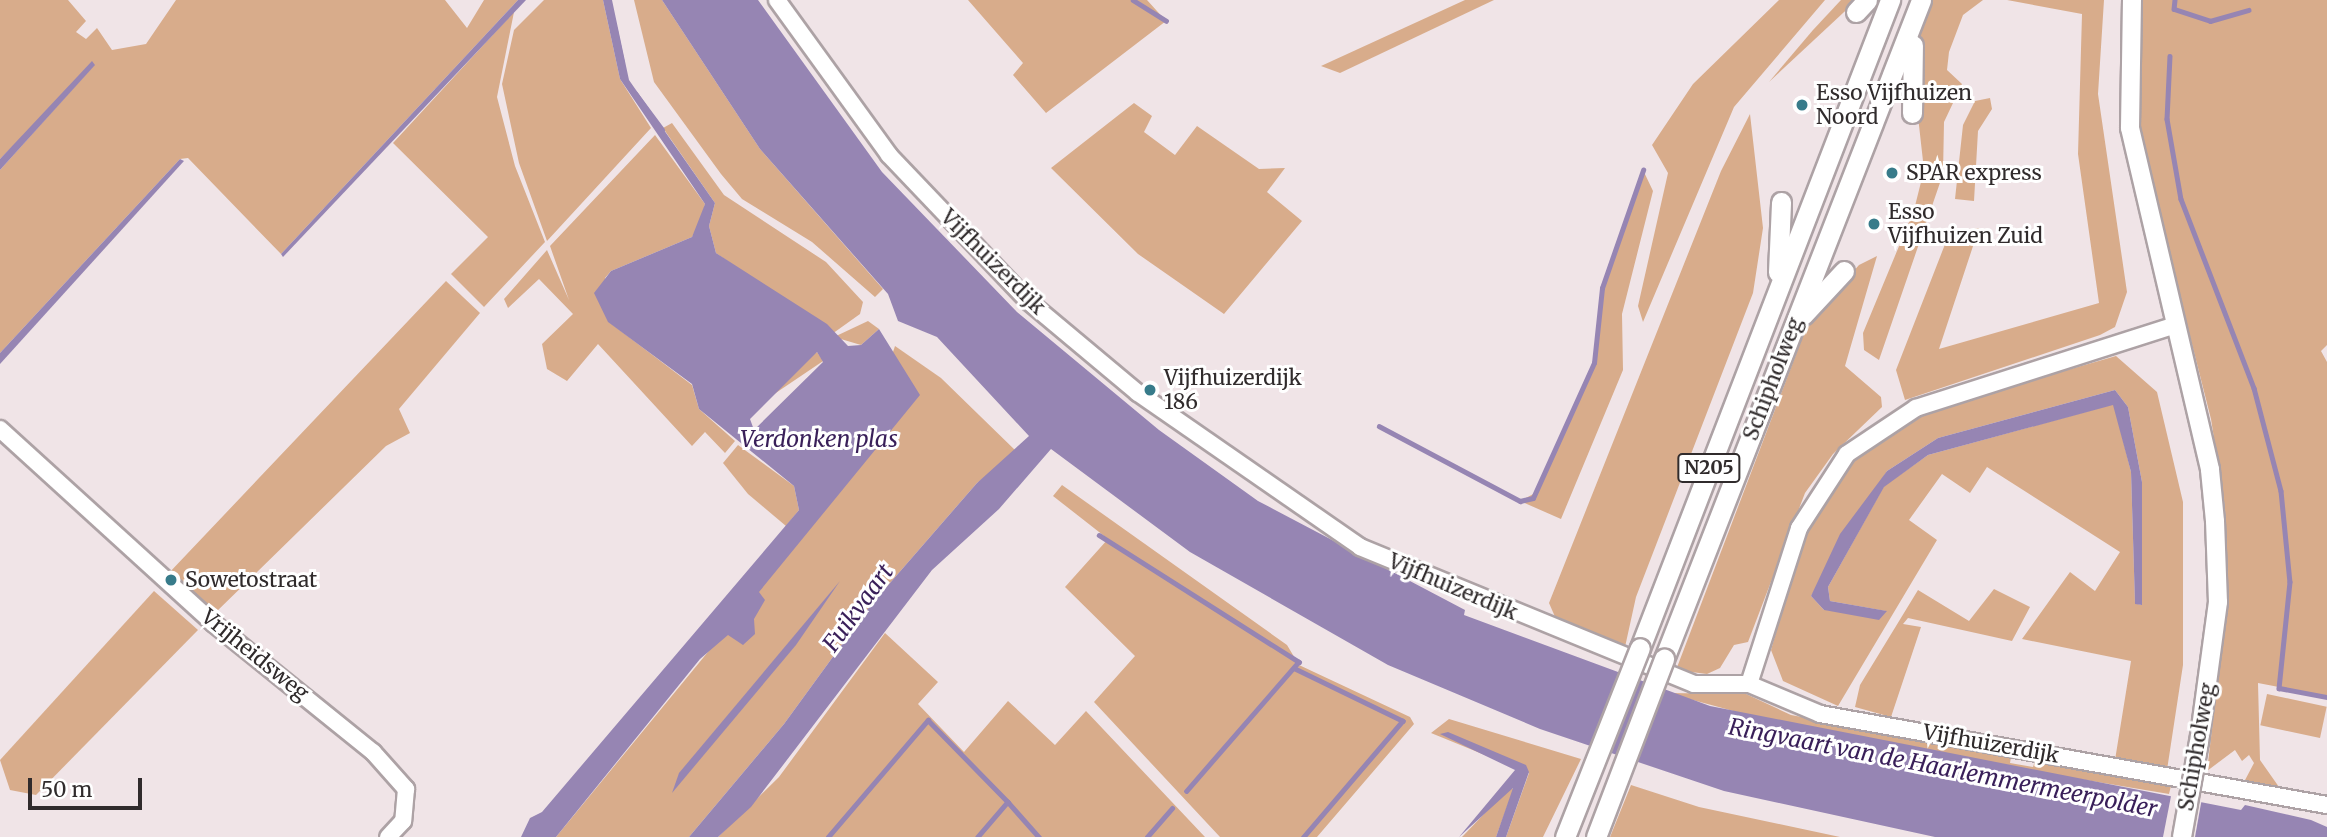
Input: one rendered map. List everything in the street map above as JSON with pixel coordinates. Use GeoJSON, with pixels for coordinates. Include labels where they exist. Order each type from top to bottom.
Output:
{"type":"FeatureCollection","features":[{"type":"Feature","properties":{"kind":"highway","name":"Schipholweg"},"geometry":{"type":"LineString","coordinates":[[1565,837],[1890,0]]}},
{"type":"Feature","properties":{"kind":"highway","name":"Schipholweg"},"geometry":{"type":"LineString","coordinates":[[1596,837],[1922,0]]}},
{"type":"Feature","properties":{"kind":"highway"},"geometry":{"type":"LineString","coordinates":[[1912,113],[1909,65],[1922,0]]}},
{"type":"Feature","properties":{"kind":"highway"},"geometry":{"type":"LineString","coordinates":[[1778,287],[1781,202]]}},
{"type":"Feature","properties":{"kind":"highway"},"geometry":{"type":"LineString","coordinates":[[1795,324],[1844,271]]}},
{"type":"Feature","properties":{"kind":"main road","name":"Schipholweg"},"geometry":{"type":"LineString","coordinates":[[2132,0],[2130,128],[2173,326],[2208,457],[2215,521],[2218,602],[2199,742],[2182,837]]}},
{"type":"Feature","properties":{"kind":"street","name":"Vijfhuizerdijk"},"geometry":{"type":"LineString","coordinates":[[777,0],[889,155],[1028,301],[1244,470],[1360,547],[1600,650],[1694,684],[1749,684],[1820,714],[2327,805]]}},
{"type":"Feature","properties":{"kind":"street"},"geometry":{"type":"LineString","coordinates":[[1749,684],[1799,528],[1847,454],[1916,408],[2173,326]]}},
{"type":"Feature","properties":{"kind":"street","name":"Vrijheidsweg"},"geometry":{"type":"LineString","coordinates":[[0,429],[213,622],[373,751],[406,789],[403,821],[388,837]]}},
{"type":"Feature","properties":{"kind":"shaded area"},"geometry":{"type":"Polygon","coordinates":[[[0,0],[68,0],[86,21],[76,32],[86,39],[97,28],[112,50],[146,44],[176,0],[445,0],[467,28],[484,0],[518,0],[281,254],[188,158],[180,159],[0,353],[0,170],[95,64],[0,159],[0,0]]]}},
{"type":"Feature","properties":{"kind":"shaded area"},"geometry":{"type":"Polygon","coordinates":[[[544,0],[603,0],[620,79],[651,128],[547,241],[519,163],[502,84],[514,30],[544,0]]]}},
{"type":"Feature","properties":{"kind":"shaded area"},"geometry":{"type":"Polygon","coordinates":[[[634,0],[662,0],[760,149],[883,289],[875,297],[812,242],[742,199],[721,174],[654,82],[634,0]]]}},
{"type":"Feature","properties":{"kind":"shaded area"},"geometry":{"type":"Polygon","coordinates":[[[968,0],[1147,0],[1166,21],[1046,113],[1013,75],[1023,63],[968,0]]]}},
{"type":"Feature","properties":{"kind":"shaded area"},"geometry":{"type":"Polygon","coordinates":[[[1465,0],[1494,0],[1340,73],[1321,66],[1465,0]]]}},
{"type":"Feature","properties":{"kind":"shaded area"},"geometry":{"type":"Polygon","coordinates":[[[1779,0],[1825,0],[1734,107],[1643,322],[1638,306],[1668,173],[1652,145],[1693,84],[1779,0]]]}},
{"type":"Feature","properties":{"kind":"shaded area"},"geometry":{"type":"Polygon","coordinates":[[[1841,0],[1857,0],[1769,82],[1813,30],[1841,0]]]}},
{"type":"Feature","properties":{"kind":"shaded area"},"geometry":{"type":"Polygon","coordinates":[[[1932,0],[1983,0],[1963,15],[1949,52],[1947,70],[1962,84],[1944,122],[1943,174],[1879,360],[1864,350],[1863,333],[1914,210],[1924,170],[1911,54],[1932,0]]]}},
{"type":"Feature","properties":{"kind":"shaded area"},"geometry":{"type":"Polygon","coordinates":[[[2007,0],[2104,0],[2098,94],[2127,292],[2115,327],[2100,335],[1905,400],[1896,370],[1949,234],[1979,228],[1939,349],[2099,303],[2078,154],[2082,14],[2007,0]]]}},
{"type":"Feature","properties":{"kind":"shaded area"},"geometry":{"type":"Polygon","coordinates":[[[2138,0],[2327,0],[2327,345],[2321,351],[2327,362],[2327,696],[2258,683],[2260,760],[2279,787],[2244,782],[2254,763],[2249,755],[2242,761],[2235,750],[2207,771],[2227,604],[2225,508],[2211,419],[2134,115],[2138,0]]]}},
{"type":"Feature","properties":{"kind":"shaded area"},"geometry":{"type":"Polygon","coordinates":[[[514,12],[497,97],[515,166],[545,242],[484,307],[451,274],[488,237],[393,143],[514,12]]]}},
{"type":"Feature","properties":{"kind":"shaded area"},"geometry":{"type":"Polygon","coordinates":[[[1990,98],[1992,109],[1978,131],[1974,201],[1955,199],[1963,125],[1975,101],[1990,98]]]}},
{"type":"Feature","properties":{"kind":"shaded area"},"geometry":{"type":"Polygon","coordinates":[[[1134,103],[1152,116],[1144,132],[1175,155],[1197,126],[1259,169],[1285,168],[1267,192],[1302,221],[1224,314],[1138,254],[1051,168],[1134,103]]]}},
{"type":"Feature","properties":{"kind":"shaded area"},"geometry":{"type":"Polygon","coordinates":[[[1750,114],[1763,228],[1753,293],[1636,597],[1625,647],[1556,619],[1549,603],[1721,171],[1750,114]]]}},
{"type":"Feature","properties":{"kind":"shaded area"},"geometry":{"type":"Polygon","coordinates":[[[672,123],[724,195],[826,262],[863,302],[860,314],[832,334],[716,253],[709,226],[715,203],[663,128],[672,123]]]}},
{"type":"Feature","properties":{"kind":"shaded area"},"geometry":{"type":"Polygon","coordinates":[[[655,135],[705,204],[701,221],[692,237],[611,271],[605,278],[609,322],[692,385],[699,409],[735,441],[725,453],[705,432],[692,446],[598,344],[567,381],[547,369],[542,344],[573,314],[539,279],[508,308],[504,299],[547,250],[569,300],[550,246],[655,135]]]}},
{"type":"Feature","properties":{"kind":"shaded area"},"geometry":{"type":"Polygon","coordinates":[[[1643,170],[1653,191],[1622,314],[1623,370],[1561,519],[1520,501],[1537,492],[1594,363],[1602,288],[1643,170]]]}},
{"type":"Feature","properties":{"kind":"shaded area"},"geometry":{"type":"Polygon","coordinates":[[[1877,256],[1845,366],[1881,397],[1882,407],[1833,454],[1805,493],[1748,642],[1734,645],[1720,668],[1707,674],[1676,670],[1808,323],[1859,265],[1877,256]]]}},
{"type":"Feature","properties":{"kind":"shaded area"},"geometry":{"type":"Polygon","coordinates":[[[446,281],[480,313],[399,409],[410,433],[386,446],[213,615],[168,574],[446,281]]]}},
{"type":"Feature","properties":{"kind":"shaded area"},"geometry":{"type":"Polygon","coordinates":[[[868,321],[879,329],[861,345],[834,337],[868,321]]]}},
{"type":"Feature","properties":{"kind":"shaded area"},"geometry":{"type":"Polygon","coordinates":[[[895,346],[941,378],[1017,452],[977,483],[870,606],[784,724],[689,837],[556,837],[919,395],[891,358],[895,346]]]}},
{"type":"Feature","properties":{"kind":"shaded area"},"geometry":{"type":"Polygon","coordinates":[[[817,352],[823,361],[744,414],[738,405],[817,352]]]}},
{"type":"Feature","properties":{"kind":"shaded area"},"geometry":{"type":"Polygon","coordinates":[[[2116,356],[2157,392],[2183,502],[2183,665],[2167,770],[2115,760],[2131,661],[2022,639],[2070,572],[2095,591],[2120,552],[1987,467],[1970,493],[1942,474],[1909,520],[1937,540],[1838,706],[1783,681],[1771,650],[1799,552],[1818,507],[1859,451],[1915,414],[2116,356]],[[2115,390],[1938,438],[1887,471],[1811,596],[1824,610],[1886,611],[1830,601],[1828,587],[1884,486],[1928,455],[2114,404],[2131,472],[2135,603],[2141,605],[2142,482],[2128,407],[2115,390]]]}},
{"type":"Feature","properties":{"kind":"shaded area"},"geometry":{"type":"Polygon","coordinates":[[[738,445],[794,486],[799,510],[786,526],[748,494],[723,463],[738,445]]]}},
{"type":"Feature","properties":{"kind":"shaded area"},"geometry":{"type":"Polygon","coordinates":[[[1062,485],[1287,645],[1299,665],[1410,717],[1414,724],[1317,837],[1220,837],[1094,702],[1135,656],[1065,587],[1108,539],[1053,496],[1062,485]]]}},
{"type":"Feature","properties":{"kind":"shaded area"},"geometry":{"type":"Polygon","coordinates":[[[1994,589],[2030,607],[2012,641],[1908,618],[1903,624],[1921,627],[1891,717],[1855,707],[1860,685],[1918,590],[1969,621],[1994,589]]]}},
{"type":"Feature","properties":{"kind":"shaded area"},"geometry":{"type":"Polygon","coordinates":[[[154,591],[198,630],[36,795],[10,790],[0,760],[154,591]]]}},
{"type":"Feature","properties":{"kind":"shaded area"},"geometry":{"type":"Polygon","coordinates":[[[885,633],[938,682],[918,704],[964,752],[1008,701],[1055,745],[1086,711],[1205,837],[718,837],[779,777],[885,633]]]}},
{"type":"Feature","properties":{"kind":"shaded area"},"geometry":{"type":"Polygon","coordinates":[[[1667,693],[1746,694],[1791,715],[2011,757],[2010,763],[2033,767],[2035,761],[2171,786],[2169,794],[2008,767],[1774,722],[1667,693]]]}},
{"type":"Feature","properties":{"kind":"shaded area"},"geometry":{"type":"Polygon","coordinates":[[[2267,694],[2327,707],[2320,738],[2260,725],[2267,694]]]}},
{"type":"Feature","properties":{"kind":"shaded area"},"geometry":{"type":"Polygon","coordinates":[[[1449,719],[1581,759],[1543,837],[1506,837],[1529,773],[1431,733],[1449,719]]]}},
{"type":"Feature","properties":{"kind":"shaded area"},"geometry":{"type":"Polygon","coordinates":[[[1631,785],[1699,807],[1840,837],[1610,837],[1631,785]]]}},
{"type":"Feature","properties":{"kind":"shaded area"},"geometry":{"type":"Polygon","coordinates":[[[1514,788],[1496,837],[1462,837],[1506,791],[1514,788]]]}},
{"type":"Feature","properties":{"kind":"water"},"geometry":{"type":"Polygon","coordinates":[[[518,0],[526,0],[283,257],[281,254],[518,0]]]}},
{"type":"Feature","properties":{"kind":"water","name":"Verdonken plas"},"geometry":{"type":"Polygon","coordinates":[[[603,0],[612,0],[629,80],[715,203],[709,226],[716,253],[827,324],[848,346],[861,345],[879,329],[920,395],[759,592],[765,600],[754,619],[755,634],[743,645],[728,635],[700,659],[556,837],[521,837],[530,818],[542,812],[799,510],[794,486],[699,409],[692,384],[608,322],[594,293],[611,271],[692,237],[705,204],[620,79],[603,0]],[[817,352],[750,419],[754,430],[823,362],[817,352]]]}},
{"type":"Feature","properties":{"kind":"water","name":"Ringvaart van de Haarlemmermeerpolder"},"geometry":{"type":"Polygon","coordinates":[[[662,0],[758,0],[882,172],[1017,312],[1159,430],[1258,501],[1465,610],[1464,615],[1710,706],[2241,810],[2245,805],[2311,820],[2327,827],[2327,837],[1935,837],[1724,791],[1540,729],[1388,665],[1190,552],[1051,449],[999,509],[932,570],[751,807],[718,837],[689,837],[784,724],[870,606],[977,483],[1029,436],[937,337],[898,321],[888,294],[760,149],[662,0]]]}},
{"type":"Feature","properties":{"kind":"water"},"geometry":{"type":"Polygon","coordinates":[[[92,61],[95,65],[0,170],[0,159],[92,61]]]}},
{"type":"Feature","properties":{"kind":"water"},"geometry":{"type":"Polygon","coordinates":[[[180,159],[184,161],[0,364],[0,353],[180,159]]]}},
{"type":"Feature","properties":{"kind":"water"},"geometry":{"type":"Polygon","coordinates":[[[2115,390],[2128,407],[2142,482],[2142,605],[2135,604],[2131,472],[2113,405],[1928,455],[1884,487],[1828,587],[1830,601],[1887,611],[1879,620],[1824,610],[1811,596],[1840,534],[1887,471],[1938,438],[2115,390]]]}},
{"type":"Feature","properties":{"kind":"water"},"geometry":{"type":"Polygon","coordinates":[[[840,581],[796,645],[672,793],[679,773],[840,581]]]}},
{"type":"Feature","properties":{"kind":"water"},"geometry":{"type":"Polygon","coordinates":[[[1448,732],[1526,765],[1529,772],[1506,837],[1496,837],[1513,788],[1459,837],[1515,770],[1440,734],[1448,732]]]}},
{"type":"Feature","properties":{"kind":"pier"},"geometry":{"type":"Polygon","coordinates":[[[2172,791],[2202,798],[2195,837],[2163,837],[2172,791]]]}},
{"type":"Feature","properties":{"kind":"waterway"},"geometry":{"type":"LineString","coordinates":[[1133,0],[1166,21]]}},
{"type":"Feature","properties":{"kind":"waterway"},"geometry":{"type":"LineString","coordinates":[[2175,0],[2174,9],[2210,21],[2248,10]]}},
{"type":"Feature","properties":{"kind":"waterway"},"geometry":{"type":"LineString","coordinates":[[615,28],[622,61]]}},
{"type":"Feature","properties":{"kind":"waterway"},"geometry":{"type":"LineString","coordinates":[[2170,56],[2167,119],[2181,199],[2254,388],[2281,491],[2290,582],[2279,688],[2327,697]]}},
{"type":"Feature","properties":{"kind":"waterway"},"geometry":{"type":"LineString","coordinates":[[636,94],[662,129]]}},
{"type":"Feature","properties":{"kind":"waterway"},"geometry":{"type":"LineString","coordinates":[[1379,426],[1520,501],[1533,498],[1594,363],[1602,288],[1643,170]]}},
{"type":"Feature","properties":{"kind":"waterway"},"geometry":{"type":"LineString","coordinates":[[1099,535],[1299,662],[1187,791]]}},
{"type":"Feature","properties":{"kind":"waterway"},"geometry":{"type":"LineString","coordinates":[[1294,668],[1403,721],[1304,837]]}},
{"type":"Feature","properties":{"kind":"waterway"},"geometry":{"type":"LineString","coordinates":[[828,837],[928,720],[1008,802],[978,837]]}},
{"type":"Feature","properties":{"kind":"waterway"},"geometry":{"type":"LineString","coordinates":[[1008,802],[1039,837]]}},
{"type":"Feature","properties":{"kind":"waterway"},"geometry":{"type":"LineString","coordinates":[[1147,837],[1172,808]]}},
{"type":"Feature","properties":{"kind":"place","name":"Esso Vijfhuizen Noord"},"geometry":{"type":"Point","coordinates":[1802,105]}},
{"type":"Feature","properties":{"kind":"place","name":"SPAR express"},"geometry":{"type":"Point","coordinates":[1892,173]}},
{"type":"Feature","properties":{"kind":"place","name":"Esso Vijfhuizen Zuid"},"geometry":{"type":"Point","coordinates":[1874,224]}},
{"type":"Feature","properties":{"kind":"place","name":"Vijfhuizerdijk 186"},"geometry":{"type":"Point","coordinates":[1150,390]}},
{"type":"Feature","properties":{"kind":"place","name":"Sowetostraat"},"geometry":{"type":"Point","coordinates":[171,580]}},
{"type":"Feature","properties":{"kind":"water label","name":"Fuikvaart"},"geometry":{"type":"Point","coordinates":[858,608]}}]}
